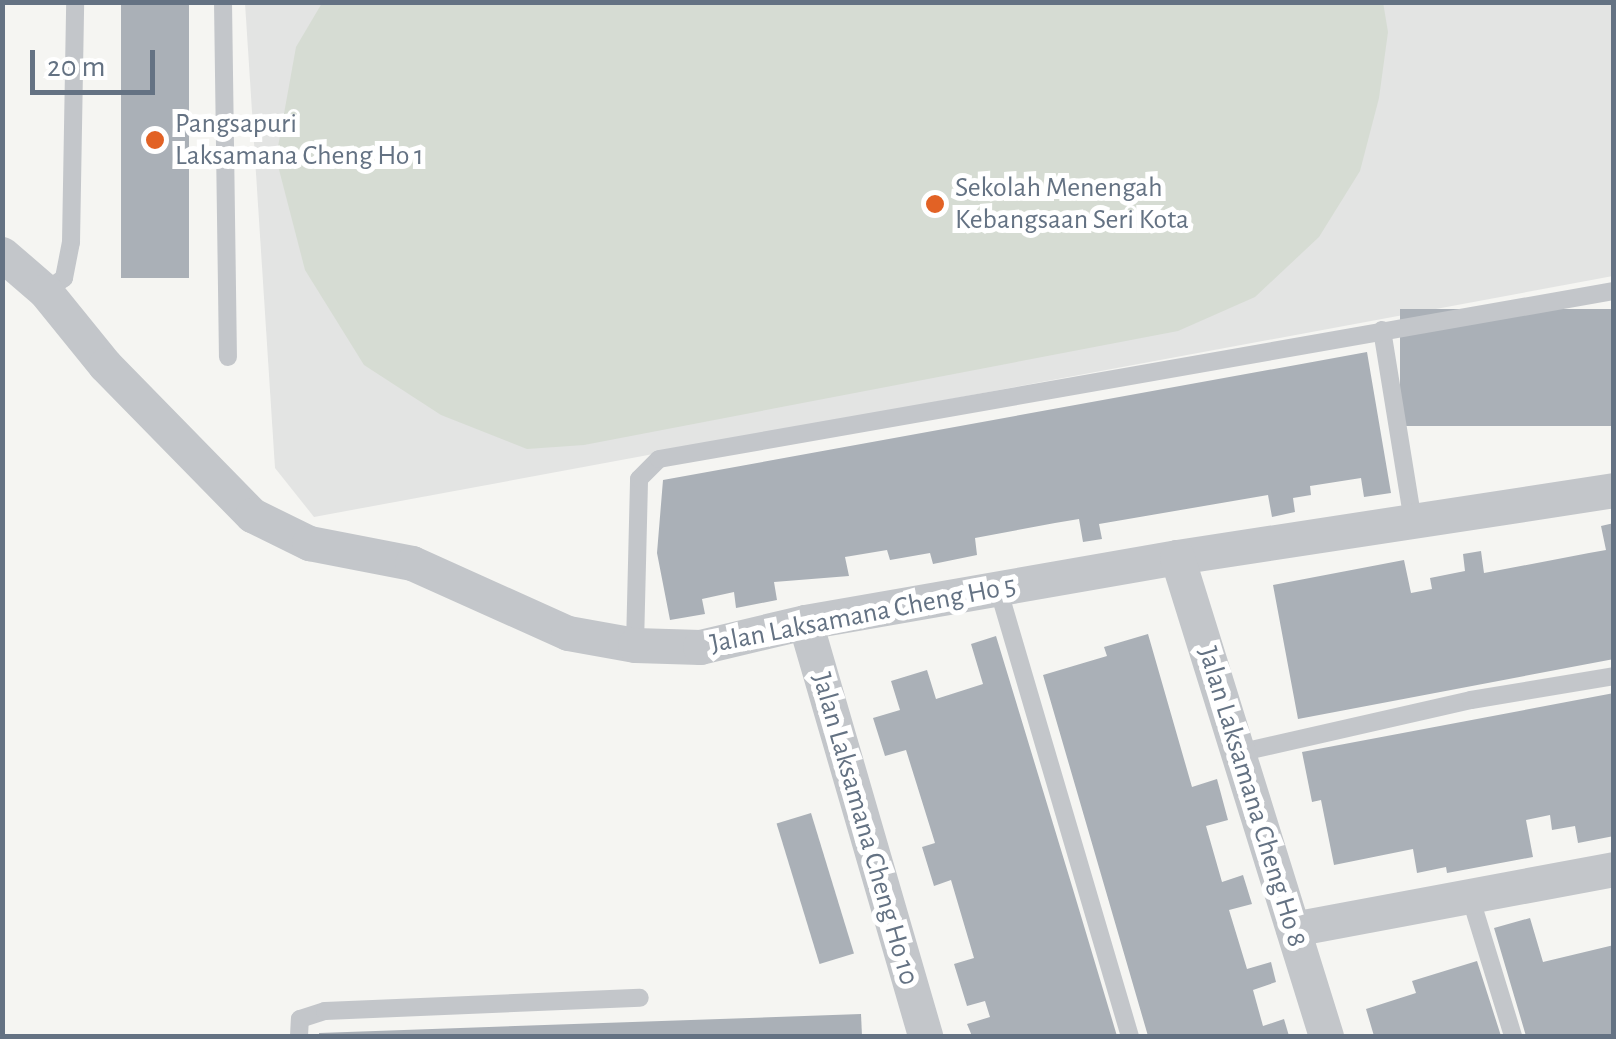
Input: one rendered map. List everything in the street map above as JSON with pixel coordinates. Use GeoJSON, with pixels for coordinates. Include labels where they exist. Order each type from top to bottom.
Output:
{"type":"FeatureCollection","features":[{"type":"Feature","properties":{"kind":"street","name":"Jalan Laksamana Cheng Ho 5"},"geometry":{"type":"LineString","coordinates":[[2,254],[45,291],[106,365],[252,515],[309,543],[412,563],[568,634],[634,645],[700,647],[804,622],[998,588],[1614,490]]}},
{"type":"Feature","properties":{"kind":"street","name":"Jalan Laksamana Cheng Ho 8"},"geometry":{"type":"LineString","coordinates":[[1177,558],[1326,1036]]}},
{"type":"Feature","properties":{"kind":"street","name":"Jalan Laksamana Cheng Ho 10"},"geometry":{"type":"LineString","coordinates":[[804,622],[925,1036]]}},
{"type":"Feature","properties":{"kind":"street"},"geometry":{"type":"LineString","coordinates":[[1293,929],[1614,869]]}},
{"type":"Feature","properties":{"kind":"lane"},"geometry":{"type":"LineString","coordinates":[[45,291],[64,278],[72,242],[75,2]]}},
{"type":"Feature","properties":{"kind":"lane"},"geometry":{"type":"LineString","coordinates":[[223,2],[228,356]]}},
{"type":"Feature","properties":{"kind":"lane"},"geometry":{"type":"LineString","coordinates":[[634,645],[640,478],[659,460],[1614,291]]}},
{"type":"Feature","properties":{"kind":"lane"},"geometry":{"type":"LineString","coordinates":[[1382,330],[1412,521]]}},
{"type":"Feature","properties":{"kind":"lane"},"geometry":{"type":"LineString","coordinates":[[998,588],[1130,1036]]}},
{"type":"Feature","properties":{"kind":"lane"},"geometry":{"type":"LineString","coordinates":[[1238,753],[1472,700],[1614,676]]}},
{"type":"Feature","properties":{"kind":"lane"},"geometry":{"type":"LineString","coordinates":[[1470,896],[1513,1036]]}},
{"type":"Feature","properties":{"kind":"lane"},"geometry":{"type":"LineString","coordinates":[[299,1036],[300,1019],[326,1012],[640,998]]}},
{"type":"Feature","properties":{"kind":"shaded area","name":"Sekolah Menengah Kebangsaan Seri Kota"},"geometry":{"type":"Polygon","coordinates":[[[1383,2],[1388,32],[1379,98],[1360,171],[1319,237],[1255,297],[1178,331],[584,445],[527,449],[441,415],[364,365],[305,270],[276,158],[296,47],[322,3],[1383,2]]]}},
{"type":"Feature","properties":{"kind":"shaded area","name":"Sekolah Menengah Kebangsaan Seri Kota"},"geometry":{"type":"Polygon","coordinates":[[[245,3],[1613,3],[1613,276],[314,517],[275,468],[245,3]]]}},
{"type":"Feature","properties":{"kind":"building","name":"Pangsapuri Laksamana Cheng Ho 1"},"geometry":{"type":"Polygon","coordinates":[[[121,2],[189,2],[189,278],[121,278],[121,2]]]}},
{"type":"Feature","properties":{"kind":"building"},"geometry":{"type":"Polygon","coordinates":[[[1400,309],[1614,309],[1614,426],[1400,426],[1400,309]]]}},
{"type":"Feature","properties":{"kind":"building"},"geometry":{"type":"Polygon","coordinates":[[[1367,352],[1391,493],[1364,497],[1361,478],[1310,486],[1311,495],[1293,498],[1295,512],[1272,517],[1268,495],[1099,524],[1102,539],[1083,542],[1079,519],[975,538],[977,555],[933,564],[930,553],[890,560],[887,550],[845,557],[849,576],[774,582],[777,600],[736,608],[734,592],[702,599],[705,614],[670,620],[657,553],[663,480],[1367,352]]]}},
{"type":"Feature","properties":{"kind":"building"},"geometry":{"type":"Polygon","coordinates":[[[1614,523],[1614,659],[1298,719],[1273,585],[1404,560],[1411,593],[1432,589],[1430,578],[1465,571],[1463,554],[1481,551],[1484,573],[1606,550],[1601,526],[1614,523]]]}},
{"type":"Feature","properties":{"kind":"building"},"geometry":{"type":"Polygon","coordinates":[[[1148,634],[1192,787],[1217,779],[1228,820],[1206,826],[1222,882],[1243,875],[1252,904],[1229,910],[1247,969],[1271,962],[1276,982],[1253,990],[1263,1026],[1284,1019],[1289,1036],[1148,1036],[1043,675],[1107,656],[1104,647],[1148,634]]]}},
{"type":"Feature","properties":{"kind":"building"},"geometry":{"type":"Polygon","coordinates":[[[996,636],[1117,1036],[972,1036],[967,1024],[990,1017],[985,1001],[967,1006],[954,964],[974,958],[951,880],[934,886],[922,847],[935,843],[906,750],[885,756],[873,718],[900,710],[891,681],[927,670],[936,699],[983,684],[971,644],[996,636]]]}},
{"type":"Feature","properties":{"kind":"building"},"geometry":{"type":"Polygon","coordinates":[[[1614,693],[1614,836],[1578,843],[1575,826],[1552,830],[1550,815],[1526,820],[1533,857],[1447,873],[1446,867],[1417,873],[1413,849],[1334,865],[1321,800],[1312,802],[1302,752],[1614,693]]]}},
{"type":"Feature","properties":{"kind":"building"},"geometry":{"type":"Polygon","coordinates":[[[811,813],[854,954],[820,964],[777,824],[811,813]]]}},
{"type":"Feature","properties":{"kind":"building"},"geometry":{"type":"Polygon","coordinates":[[[1530,918],[1543,962],[1614,945],[1614,1036],[1526,1036],[1494,928],[1530,918]]]}},
{"type":"Feature","properties":{"kind":"building"},"geometry":{"type":"Polygon","coordinates":[[[1477,961],[1501,1036],[1374,1036],[1366,1009],[1416,993],[1412,981],[1477,961]]]}},
{"type":"Feature","properties":{"kind":"building"},"geometry":{"type":"Polygon","coordinates":[[[861,1014],[862,1036],[319,1036],[319,1033],[861,1014]]]}},
{"type":"Feature","properties":{"kind":"place","name":"Pangsapuri Laksamana Cheng Ho 1"},"geometry":{"type":"Point","coordinates":[155,140]}},
{"type":"Feature","properties":{"kind":"place","name":"Sekolah Menengah Kebangsaan Seri Kota"},"geometry":{"type":"Point","coordinates":[935,204]}}]}
